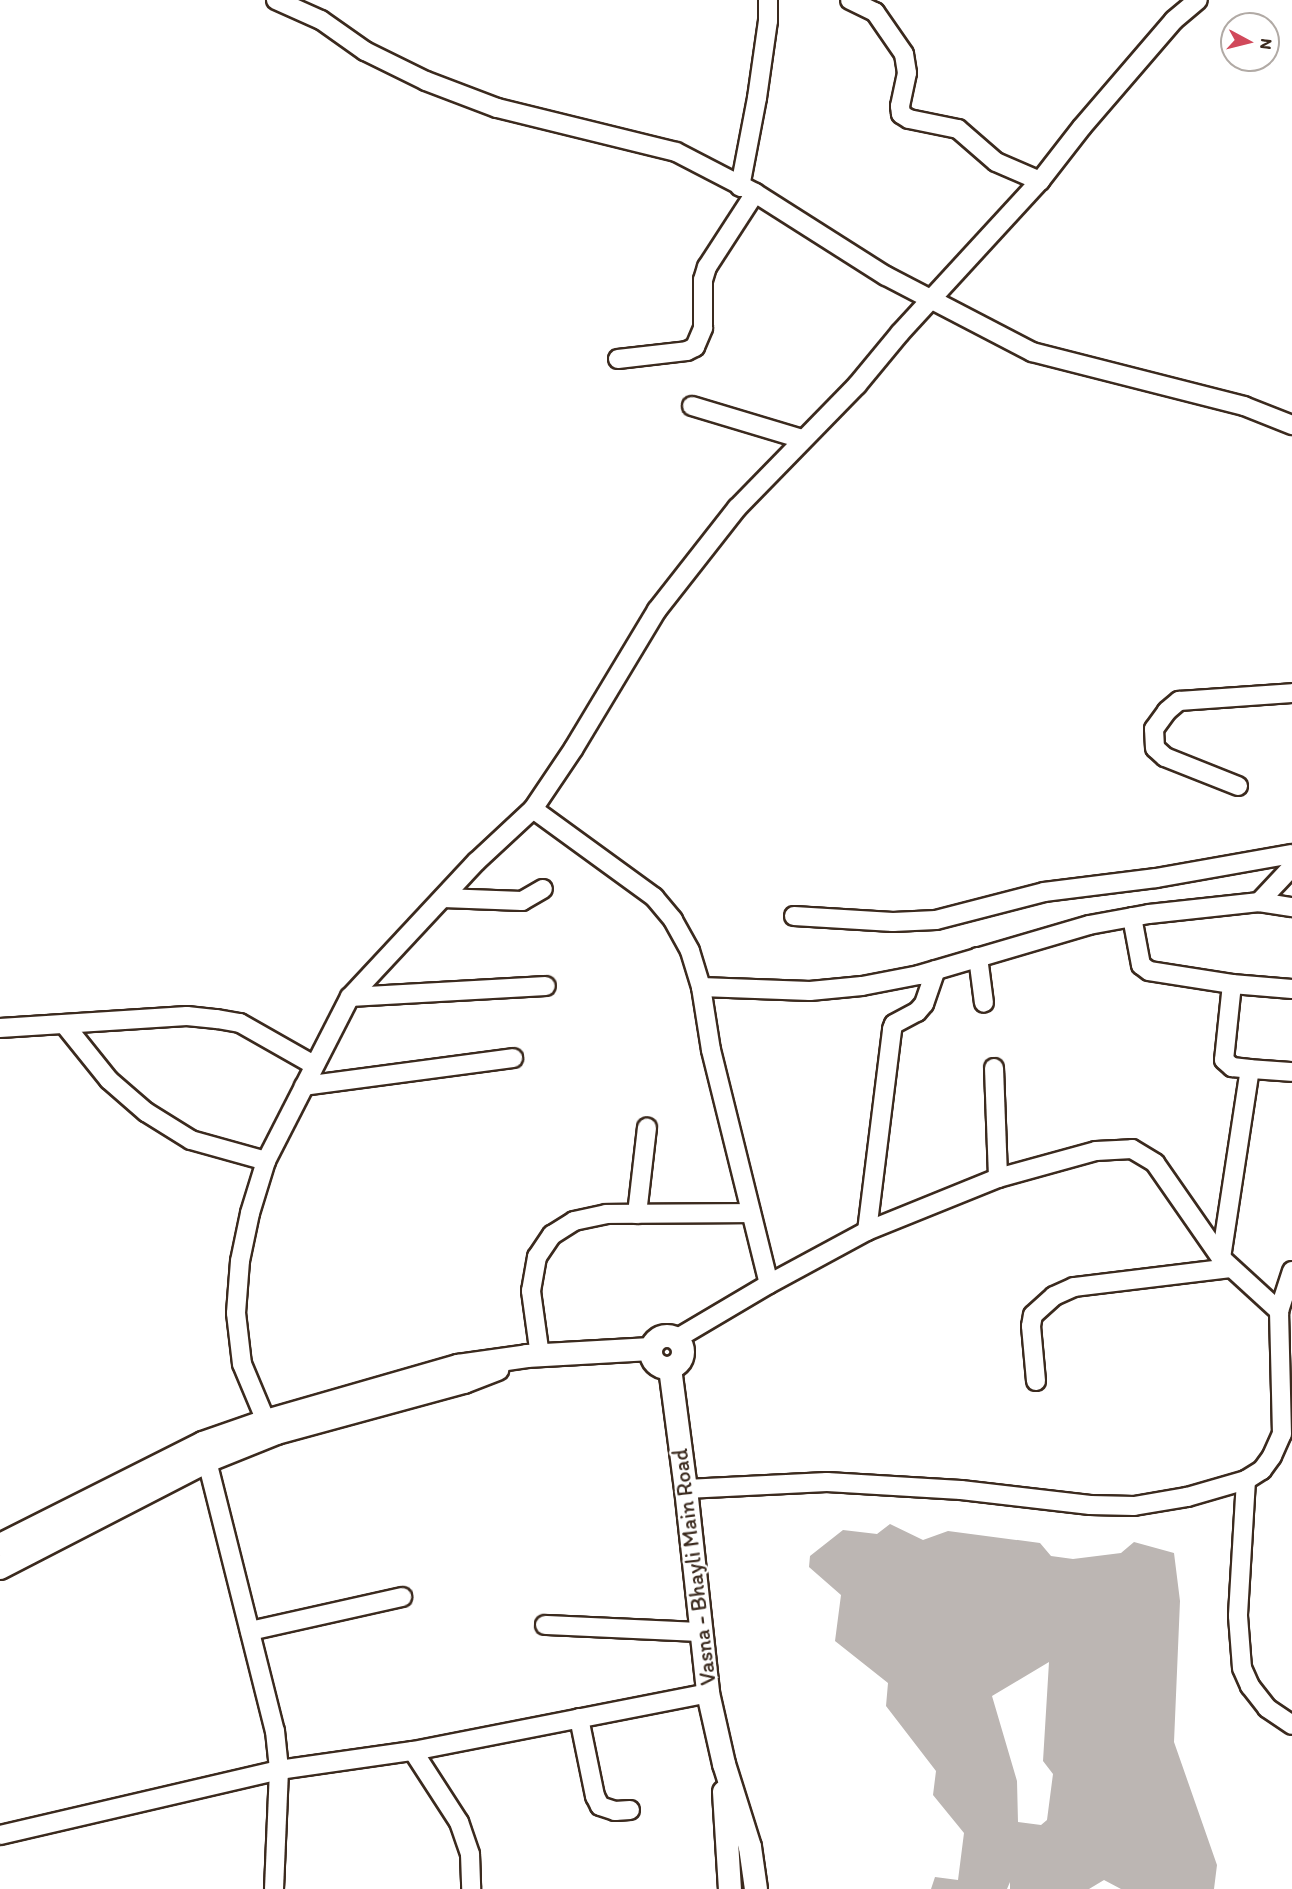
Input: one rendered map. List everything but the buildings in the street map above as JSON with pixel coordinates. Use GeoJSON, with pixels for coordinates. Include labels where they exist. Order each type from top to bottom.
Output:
{"type":"FeatureCollection","features":[{"type":"Feature","properties":{"kind":"main road"},"geometry":{"type":"LineString","coordinates":[[0,1545],[205,1452],[269,1428],[458,1366],[533,1356],[651,1349],[661,1337],[676,1339],[683,1354],[679,1363],[670,1368],[655,1363],[651,1349]]}},
{"type":"Feature","properties":{"kind":"main road","name":"Vasna - Bhayli Main Road"},"geometry":{"type":"LineString","coordinates":[[670,1368],[686,1489],[708,1693],[724,1764],[750,1847],[756,1889]]}},
{"type":"Feature","properties":{"kind":"main road"},"geometry":{"type":"LineString","coordinates":[[0,1568],[205,1452]]}},
{"type":"Feature","properties":{"kind":"main road","name":"Vasna - Bhayli Main Road"},"geometry":{"type":"LineString","coordinates":[[724,1764],[726,1863],[730,1889]]}},
{"type":"Feature","properties":{"kind":"street"},"geometry":{"type":"LineString","coordinates":[[276,0],[321,20],[364,51],[426,81],[497,108],[676,152],[747,190],[886,276],[1032,352],[1244,406],[1292,425]]}},
{"type":"Feature","properties":{"kind":"street"},"geometry":{"type":"LineString","coordinates":[[618,359],[687,351],[695,347],[703,328],[703,280],[706,267],[747,190],[768,21],[768,0]]}},
{"type":"Feature","properties":{"kind":"street"},"geometry":{"type":"LineString","coordinates":[[850,0],[875,12],[904,54],[907,73],[900,105],[901,114],[909,120],[958,129],[996,162],[1040,181]]}},
{"type":"Feature","properties":{"kind":"street"},"geometry":{"type":"LineString","coordinates":[[269,1428],[242,1364],[236,1313],[240,1261],[248,1223],[266,1161],[350,998],[443,898],[533,809],[657,610],[737,508],[857,385],[931,299],[1040,181],[1082,127],[1174,20],[1198,0]]}},
{"type":"Feature","properties":{"kind":"street"},"geometry":{"type":"LineString","coordinates":[[693,406],[802,439]]}},
{"type":"Feature","properties":{"kind":"street"},"geometry":{"type":"LineString","coordinates":[[1238,786],[1165,757],[1155,748],[1154,729],[1167,711],[1179,701],[1292,693]]}},
{"type":"Feature","properties":{"kind":"street"},"geometry":{"type":"LineString","coordinates":[[533,809],[654,897],[673,920],[690,951],[701,987],[711,1050],[769,1284]]}},
{"type":"Feature","properties":{"kind":"street"},"geometry":{"type":"LineString","coordinates":[[794,916],[893,922],[936,920],[1044,892],[1156,878],[1292,854]]}},
{"type":"Feature","properties":{"kind":"street"},"geometry":{"type":"LineString","coordinates":[[1259,902],[1292,867]]}},
{"type":"Feature","properties":{"kind":"street"},"geometry":{"type":"LineString","coordinates":[[443,898],[522,902],[543,889]]}},
{"type":"Feature","properties":{"kind":"street"},"geometry":{"type":"LineString","coordinates":[[701,987],[810,991],[862,986],[936,970],[1089,926],[1132,917],[1259,902],[1292,907]]}},
{"type":"Feature","properties":{"kind":"street"},"geometry":{"type":"LineString","coordinates":[[1132,917],[1141,965],[1149,971],[1232,984],[1292,989]]}},
{"type":"Feature","properties":{"kind":"street"},"geometry":{"type":"LineString","coordinates":[[978,957],[984,1003]]}},
{"type":"Feature","properties":{"kind":"street"},"geometry":{"type":"LineString","coordinates":[[867,1231],[892,1029],[894,1024],[917,1012],[924,1004],[936,970]]}},
{"type":"Feature","properties":{"kind":"street"},"geometry":{"type":"LineString","coordinates":[[1232,984],[1224,1060],[1232,1066],[1292,1072]]}},
{"type":"Feature","properties":{"kind":"street"},"geometry":{"type":"LineString","coordinates":[[350,998],[546,986]]}},
{"type":"Feature","properties":{"kind":"street"},"geometry":{"type":"LineString","coordinates":[[0,1028],[187,1016],[217,1018],[240,1023],[314,1065]]}},
{"type":"Feature","properties":{"kind":"street"},"geometry":{"type":"LineString","coordinates":[[64,1024],[109,1080],[146,1112],[191,1140],[266,1161]]}},
{"type":"Feature","properties":{"kind":"street"},"geometry":{"type":"LineString","coordinates":[[303,1086],[513,1058]]}},
{"type":"Feature","properties":{"kind":"street"},"geometry":{"type":"LineString","coordinates":[[994,1068],[998,1178]]}},
{"type":"Feature","properties":{"kind":"street"},"geometry":{"type":"LineString","coordinates":[[1226,1263],[1250,1069]]}},
{"type":"Feature","properties":{"kind":"street"},"geometry":{"type":"LineString","coordinates":[[637,1214],[647,1128]]}},
{"type":"Feature","properties":{"kind":"street"},"geometry":{"type":"LineString","coordinates":[[676,1339],[769,1284],[867,1231],[998,1178],[1096,1151],[1132,1149],[1155,1163],[1166,1175],[1192,1219],[1226,1263],[1279,1311]]}},
{"type":"Feature","properties":{"kind":"street"},"geometry":{"type":"LineString","coordinates":[[533,1356],[531,1291],[537,1257],[552,1235],[574,1221],[606,1214],[751,1213]]}},
{"type":"Feature","properties":{"kind":"street"},"geometry":{"type":"LineString","coordinates":[[1036,1381],[1031,1326],[1033,1316],[1054,1296],[1085,1285],[1226,1263]]}},
{"type":"Feature","properties":{"kind":"street"},"geometry":{"type":"LineString","coordinates":[[686,1489],[827,1482],[961,1490],[1090,1505],[1134,1506],[1186,1497],[1246,1480],[1262,1470],[1287,1434],[1279,1311],[1292,1271]]}},
{"type":"Feature","properties":{"kind":"street"},"geometry":{"type":"LineString","coordinates":[[205,1452],[275,1731],[279,1770],[274,1889]]}},
{"type":"Feature","properties":{"kind":"street"},"geometry":{"type":"LineString","coordinates":[[1246,1480],[1238,1616],[1242,1668],[1250,1686],[1267,1708],[1292,1725]]}},
{"type":"Feature","properties":{"kind":"street"},"geometry":{"type":"LineString","coordinates":[[250,1631],[402,1597]]}},
{"type":"Feature","properties":{"kind":"street"},"geometry":{"type":"LineString","coordinates":[[545,1625],[701,1632]]}},
{"type":"Feature","properties":{"kind":"street"},"geometry":{"type":"LineString","coordinates":[[0,1835],[279,1770],[413,1751],[708,1693]]}},
{"type":"Feature","properties":{"kind":"street"},"geometry":{"type":"LineString","coordinates":[[579,1718],[595,1796],[600,1806],[615,1811],[630,1810]]}},
{"type":"Feature","properties":{"kind":"street"},"geometry":{"type":"LineString","coordinates":[[413,1751],[459,1822],[470,1854],[471,1889]]}},
{"type":"Feature","properties":{"kind":"shaded area"},"geometry":{"type":"Polygon","coordinates":[[[890,1524],[923,1540],[948,1531],[1040,1543],[1051,1556],[1073,1559],[1121,1553],[1134,1542],[1174,1553],[1180,1601],[1174,1742],[1217,1865],[1214,1889],[1121,1889],[1104,1880],[1089,1889],[1010,1889],[1010,1882],[1007,1889],[931,1889],[935,1877],[958,1880],[964,1833],[933,1795],[936,1771],[886,1706],[888,1683],[835,1641],[841,1595],[809,1567],[810,1556],[843,1530],[877,1534],[890,1524]],[[1049,1662],[992,1696],[1017,1781],[1018,1822],[1041,1825],[1047,1820],[1053,1774],[1043,1761],[1049,1662]]]}}]}
